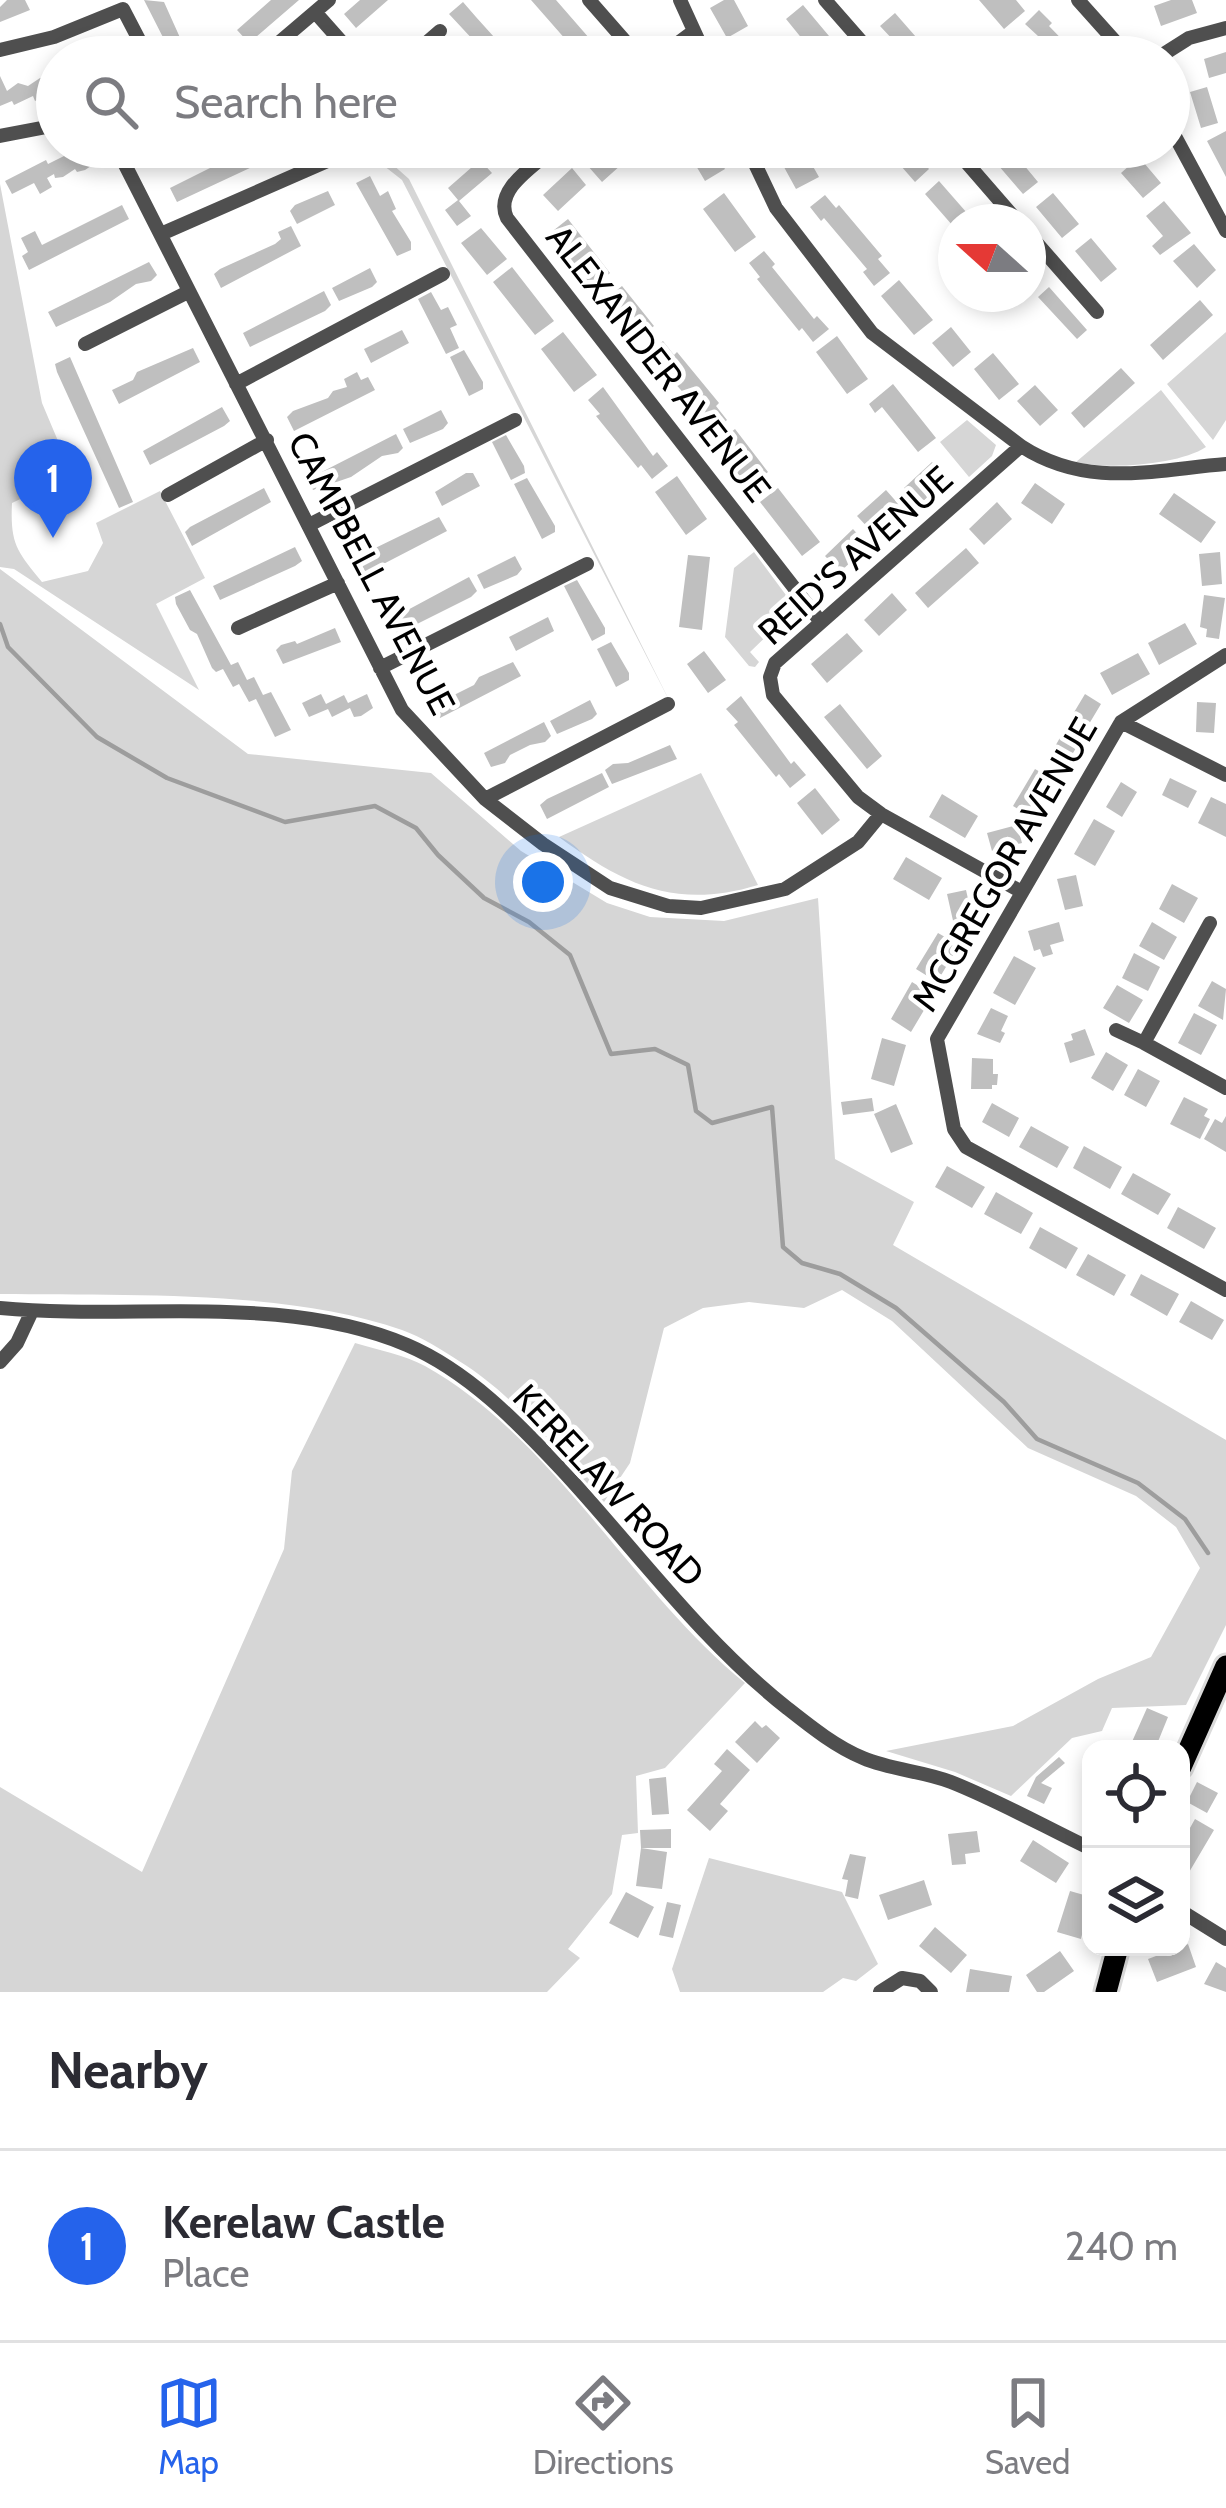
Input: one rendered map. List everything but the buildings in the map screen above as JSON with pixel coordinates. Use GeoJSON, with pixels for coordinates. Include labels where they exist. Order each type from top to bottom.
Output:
{"type":"FeatureCollection","features":[{"type":"Feature","properties":{"kind":"main road"},"geometry":{"type":"LineString","coordinates":[[1190,1747],[1226,1666]]}},
{"type":"Feature","properties":{"kind":"main road"},"geometry":{"type":"LineString","coordinates":[[1106,1992],[1116,1956]]}},
{"type":"Feature","properties":{"kind":"street"},"geometry":{"type":"LineString","coordinates":[[287,36],[328,0]]}},
{"type":"Feature","properties":{"kind":"street"},"geometry":{"type":"LineString","coordinates":[[589,0],[621,36]]}},
{"type":"Feature","properties":{"kind":"street"},"geometry":{"type":"LineString","coordinates":[[680,0],[696,36]]}},
{"type":"Feature","properties":{"kind":"street"},"geometry":{"type":"LineString","coordinates":[[825,0],[857,36]]}},
{"type":"Feature","properties":{"kind":"street"},"geometry":{"type":"LineString","coordinates":[[1078,0],[1110,36]]}},
{"type":"Feature","properties":{"kind":"street"},"geometry":{"type":"LineString","coordinates":[[56,36],[123,9],[137,36]]}},
{"type":"Feature","properties":{"kind":"street"},"geometry":{"type":"LineString","coordinates":[[315,12],[336,36]]}},
{"type":"Feature","properties":{"kind":"street"},"geometry":{"type":"LineString","coordinates":[[1190,38],[1226,28]]}},
{"type":"Feature","properties":{"kind":"street"},"geometry":{"type":"LineString","coordinates":[[434,36],[440,31]]}},
{"type":"Feature","properties":{"kind":"street"},"geometry":{"type":"LineString","coordinates":[[688,36],[694,32]]}},
{"type":"Feature","properties":{"kind":"street"},"geometry":{"type":"LineString","coordinates":[[0,50],[36,41]]}},
{"type":"Feature","properties":{"kind":"street"},"geometry":{"type":"LineString","coordinates":[[0,136],[36,129]]}},
{"type":"Feature","properties":{"kind":"street"},"geometry":{"type":"LineString","coordinates":[[1190,164],[1226,231]]}},
{"type":"Feature","properties":{"kind":"street","name":"CAMPBELL AVENUE"},"geometry":{"type":"LineString","coordinates":[[127,168],[380,668],[414,726],[485,799],[610,888],[654,903],[701,908],[785,889],[858,842],[881,814]]}},
{"type":"Feature","properties":{"kind":"street"},"geometry":{"type":"LineString","coordinates":[[160,234],[311,168]]}},
{"type":"Feature","properties":{"kind":"street","name":"ALEXANDER AVENUE"},"geometry":{"type":"LineString","coordinates":[[533,168],[506,193],[503,210],[507,218],[820,621]]}},
{"type":"Feature","properties":{"kind":"street"},"geometry":{"type":"LineString","coordinates":[[757,168],[776,208],[872,333],[1041,459],[1087,474],[1226,464]]}},
{"type":"Feature","properties":{"kind":"street"},"geometry":{"type":"LineString","coordinates":[[971,168],[1002,204]]}},
{"type":"Feature","properties":{"kind":"street"},"geometry":{"type":"LineString","coordinates":[[1046,254],[1097,312]]}},
{"type":"Feature","properties":{"kind":"street"},"geometry":{"type":"LineString","coordinates":[[236,384],[443,274]]}},
{"type":"Feature","properties":{"kind":"street"},"geometry":{"type":"LineString","coordinates":[[85,344],[188,292]]}},
{"type":"Feature","properties":{"kind":"street"},"geometry":{"type":"LineString","coordinates":[[309,525],[515,420]]}},
{"type":"Feature","properties":{"kind":"street"},"geometry":{"type":"LineString","coordinates":[[168,495],[267,440]]}},
{"type":"Feature","properties":{"kind":"street","name":"REID'S AVENUE"},"geometry":{"type":"LineString","coordinates":[[1020,891],[858,797],[771,690],[775,663],[1021,446]]}},
{"type":"Feature","properties":{"kind":"street"},"geometry":{"type":"LineString","coordinates":[[380,668],[587,564]]}},
{"type":"Feature","properties":{"kind":"street"},"geometry":{"type":"LineString","coordinates":[[238,628],[338,583]]}},
{"type":"Feature","properties":{"kind":"street","name":"MCGREGOR AVENUE"},"geometry":{"type":"LineString","coordinates":[[1226,655],[1121,722],[938,1039],[958,1140],[1226,1290]]}},
{"type":"Feature","properties":{"kind":"street"},"geometry":{"type":"LineString","coordinates":[[485,799],[668,704]]}},
{"type":"Feature","properties":{"kind":"street"},"geometry":{"type":"LineString","coordinates":[[1121,722],[1226,775]]}},
{"type":"Feature","properties":{"kind":"street"},"geometry":{"type":"LineString","coordinates":[[1144,1043],[1210,922]]}},
{"type":"Feature","properties":{"kind":"street"},"geometry":{"type":"LineString","coordinates":[[1116,1030],[1226,1088]]}},
{"type":"Feature","properties":{"kind":"street","name":"KERELAW ROAD"},"geometry":{"type":"LineString","coordinates":[[0,1308],[219,1311],[325,1321],[409,1346],[446,1365],[508,1415],[625,1538],[718,1646],[785,1707],[867,1760],[954,1783],[1089,1848]]}},
{"type":"Feature","properties":{"kind":"street"},"geometry":{"type":"LineString","coordinates":[[0,1362],[17,1342],[32,1311]]}},
{"type":"Feature","properties":{"kind":"street"},"geometry":{"type":"LineString","coordinates":[[1190,1917],[1226,1939]]}},
{"type":"Feature","properties":{"kind":"street"},"geometry":{"type":"LineString","coordinates":[[880,1992],[902,1978],[920,1981],[931,1992]]}},
{"type":"Feature","properties":{"kind":"shaded area"},"geometry":{"type":"Polygon","coordinates":[[[387,168],[397,168],[409,179],[672,706],[402,180],[387,168]]]}},
{"type":"Feature","properties":{"kind":"shaded area"},"geometry":{"type":"Polygon","coordinates":[[[0,184],[42,403],[80,493],[62,500],[54,483],[12,503],[17,546],[42,582],[88,571],[103,543],[96,523],[160,491],[205,578],[156,604],[199,690],[14,569],[0,567],[0,184]]]}},
{"type":"Feature","properties":{"kind":"shaded area"},"geometry":{"type":"Polygon","coordinates":[[[1226,332],[1226,420],[1213,440],[1167,384],[1226,332]]]}},
{"type":"Feature","properties":{"kind":"shaded area"},"geometry":{"type":"Polygon","coordinates":[[[1161,390],[1206,447],[1179,458],[1142,464],[1076,462],[1161,390]]]}},
{"type":"Feature","properties":{"kind":"shaded area"},"geometry":{"type":"Polygon","coordinates":[[[967,420],[996,445],[992,456],[969,477],[940,442],[967,420]]]}},
{"type":"Feature","properties":{"kind":"shaded area"},"geometry":{"type":"Polygon","coordinates":[[[754,552],[797,610],[788,633],[779,624],[750,652],[759,662],[755,667],[725,637],[734,568],[754,552]]]}},
{"type":"Feature","properties":{"kind":"shaded area"},"geometry":{"type":"Polygon","coordinates":[[[0,569],[248,754],[431,773],[521,851],[607,903],[650,917],[724,921],[818,898],[835,1159],[914,1202],[893,1245],[1226,1440],[1226,1625],[1186,1705],[1112,1708],[1102,1731],[1072,1738],[1011,1796],[955,1772],[886,1751],[1013,1726],[1098,1679],[1151,1657],[1200,1568],[1176,1527],[1136,1496],[1028,1448],[892,1321],[842,1290],[804,1308],[749,1302],[703,1308],[664,1328],[630,1463],[604,1502],[499,1391],[446,1352],[402,1330],[308,1307],[256,1301],[0,1294],[0,569]]]}},
{"type":"Feature","properties":{"kind":"shaded area"},"geometry":{"type":"Polygon","coordinates":[[[701,773],[758,885],[701,895],[652,888],[606,868],[559,837],[701,773]]]}},
{"type":"Feature","properties":{"kind":"shaded area"},"geometry":{"type":"Polygon","coordinates":[[[355,1343],[425,1366],[514,1433],[665,1604],[745,1683],[665,1768],[636,1776],[638,1833],[622,1835],[612,1894],[568,1949],[580,1958],[547,1992],[0,1992],[0,1787],[142,1872],[284,1549],[292,1471],[355,1343]]]}},
{"type":"Feature","properties":{"kind":"shaded area"},"geometry":{"type":"Polygon","coordinates":[[[709,1858],[842,1892],[878,1964],[856,1981],[843,1978],[823,1992],[680,1992],[672,1969],[709,1858]]]}},
{"type":"Feature","properties":{"kind":"waterway"},"geometry":{"type":"LineString","coordinates":[[0,624],[8,647],[97,737],[167,778],[285,822],[375,806],[416,828],[484,898],[529,922],[570,955],[611,1054],[655,1049],[688,1065],[696,1111],[712,1123],[772,1107],[783,1247],[802,1263],[840,1274],[896,1308],[1004,1402],[1037,1439],[1138,1483],[1185,1519],[1208,1553]]}},
{"type":"Feature","properties":{"kind":"place","name":"Kerelaw Castle"},"geometry":{"type":"Point","coordinates":[53,538]}}]}
